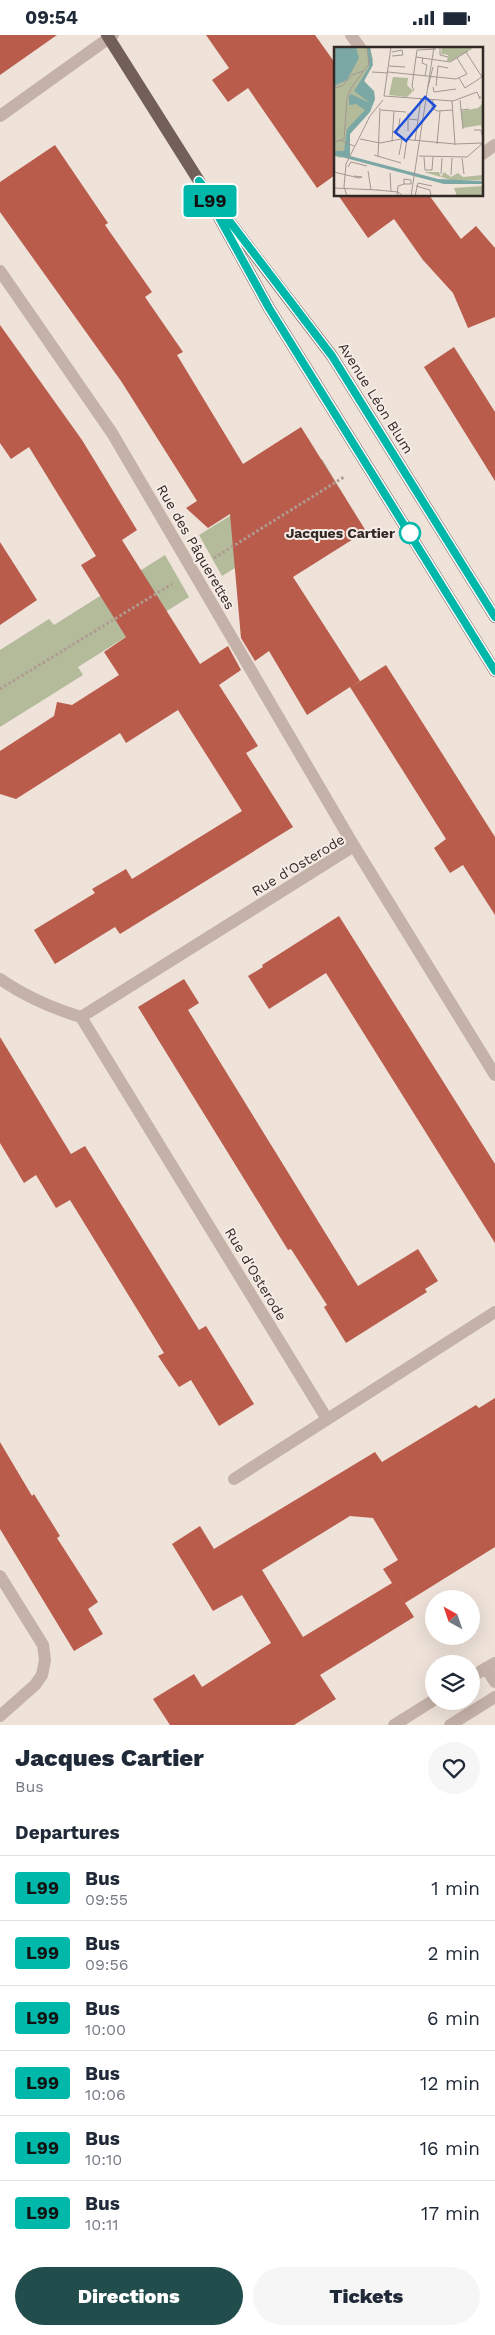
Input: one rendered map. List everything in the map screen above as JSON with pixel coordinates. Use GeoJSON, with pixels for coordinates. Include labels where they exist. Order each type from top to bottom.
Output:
{"type":"FeatureCollection","features":[{"type":"Feature","properties":{"kind":"main road","name":"Avenue Léon Blum"},"geometry":{"type":"LineString","coordinates":[[108,36],[199,181],[269,308],[495,671]]}},
{"type":"Feature","properties":{"kind":"main road","name":"Avenue Léon Blum"},"geometry":{"type":"LineString","coordinates":[[199,181],[336,362],[495,617]]}},
{"type":"Feature","properties":{"kind":"street"},"geometry":{"type":"LineString","coordinates":[[351,35],[360,47]]}},
{"type":"Feature","properties":{"kind":"street"},"geometry":{"type":"LineString","coordinates":[[0,117],[108,36]]}},
{"type":"Feature","properties":{"kind":"street"},"geometry":{"type":"LineString","coordinates":[[482,154],[495,145]]}},
{"type":"Feature","properties":{"kind":"street","name":"Rue des Pâquerettes"},"geometry":{"type":"LineString","coordinates":[[0,271],[112,433],[354,846]]}},
{"type":"Feature","properties":{"kind":"street","name":"Rue d'Osterode"},"geometry":{"type":"LineString","coordinates":[[327,1419],[81,1017],[354,846],[495,1075]]}},
{"type":"Feature","properties":{"kind":"street"},"geometry":{"type":"LineString","coordinates":[[0,979],[51,1009],[81,1017]]}},
{"type":"Feature","properties":{"kind":"street"},"geometry":{"type":"LineString","coordinates":[[234,1479],[495,1312]]}},
{"type":"Feature","properties":{"kind":"street"},"geometry":{"type":"LineString","coordinates":[[0,1576],[42,1645],[46,1660],[42,1675],[35,1685],[0,1716]]}},
{"type":"Feature","properties":{"kind":"street"},"geometry":{"type":"LineString","coordinates":[[480,1672],[491,1665],[495,1683]]}},
{"type":"Feature","properties":{"kind":"street"},"geometry":{"type":"LineString","coordinates":[[450,1725],[495,1697]]}},
{"type":"Feature","properties":{"kind":"street"},"geometry":{"type":"LineString","coordinates":[[394,1725],[425,1706]]}},
{"type":"Feature","properties":{"kind":"green space"},"geometry":{"type":"Polygon","coordinates":[[[322,459],[346,499],[222,576],[199,535],[322,459]]]}},
{"type":"Feature","properties":{"kind":"green space"},"geometry":{"type":"Polygon","coordinates":[[[165,555],[189,597],[78,667],[83,675],[0,727],[0,650],[49,619],[54,625],[165,555]]]}},
{"type":"Feature","properties":{"kind":"building"},"geometry":{"type":"Polygon","coordinates":[[[0,35],[57,35],[0,75],[0,35]]]}},
{"type":"Feature","properties":{"kind":"building"},"geometry":{"type":"Polygon","coordinates":[[[206,35],[315,35],[334,62],[334,176],[317,188],[248,88],[228,102],[212,80],[229,68],[206,35]]]}},
{"type":"Feature","properties":{"kind":"building"},"geometry":{"type":"Polygon","coordinates":[[[55,145],[108,223],[105,225],[152,292],[145,297],[183,352],[177,355],[243,464],[301,427],[366,531],[293,577],[360,681],[351,687],[386,665],[495,837],[495,915],[463,865],[450,873],[434,848],[446,839],[350,687],[307,715],[269,651],[255,661],[241,638],[230,514],[208,528],[186,508],[197,501],[121,381],[0,212],[0,182],[55,145]]]}},
{"type":"Feature","properties":{"kind":"building"},"geometry":{"type":"Polygon","coordinates":[[[339,196],[430,196],[461,239],[476,226],[495,248],[495,317],[468,328],[453,293],[423,260],[394,219],[368,238],[339,196]]]}},
{"type":"Feature","properties":{"kind":"building"},"geometry":{"type":"Polygon","coordinates":[[[0,325],[82,440],[137,530],[122,540],[200,664],[228,646],[241,670],[219,685],[258,746],[246,753],[293,827],[120,934],[115,927],[55,964],[34,930],[95,893],[92,889],[126,869],[132,879],[242,811],[178,710],[126,743],[120,733],[16,799],[0,794],[0,751],[54,716],[57,702],[72,705],[119,675],[104,652],[126,637],[81,565],[96,556],[29,447],[11,459],[0,443],[0,325]]]}},
{"type":"Feature","properties":{"kind":"building"},"geometry":{"type":"Polygon","coordinates":[[[454,347],[495,412],[495,481],[424,367],[454,347]]]}},
{"type":"Feature","properties":{"kind":"building"},"geometry":{"type":"Polygon","coordinates":[[[0,542],[37,600],[0,625],[0,542]]]}},
{"type":"Feature","properties":{"kind":"building"},"geometry":{"type":"Polygon","coordinates":[[[339,916],[495,1164],[495,1243],[326,973],[269,1009],[248,976],[339,916]]]}},
{"type":"Feature","properties":{"kind":"building"},"geometry":{"type":"Polygon","coordinates":[[[184,979],[199,1003],[188,1010],[358,1286],[418,1249],[438,1281],[425,1289],[427,1292],[346,1343],[324,1307],[327,1305],[291,1249],[288,1250],[138,1007],[184,979]]]}},
{"type":"Feature","properties":{"kind":"building"},"geometry":{"type":"Polygon","coordinates":[[[0,1037],[71,1154],[85,1146],[199,1330],[206,1326],[254,1404],[219,1426],[191,1380],[179,1387],[158,1356],[164,1353],[70,1200],[56,1208],[36,1175],[24,1183],[0,1143],[0,1037]]]}},
{"type":"Feature","properties":{"kind":"building"},"geometry":{"type":"Polygon","coordinates":[[[495,1398],[495,1547],[405,1603],[383,1569],[398,1560],[373,1518],[350,1516],[262,1570],[303,1637],[392,1583],[414,1617],[320,1675],[336,1699],[294,1725],[170,1725],[153,1699],[194,1674],[202,1687],[271,1643],[242,1595],[213,1611],[172,1544],[200,1526],[214,1549],[375,1452],[382,1462],[476,1405],[479,1408],[495,1398]]]}},
{"type":"Feature","properties":{"kind":"building"},"geometry":{"type":"Polygon","coordinates":[[[0,1442],[32,1496],[34,1494],[60,1536],[57,1538],[98,1602],[88,1609],[103,1634],[74,1651],[0,1529],[0,1442]]]}},
{"type":"Feature","properties":{"kind":"bus line","name":"L99"},"geometry":{"type":"LineString","coordinates":[[495,617],[332,356],[258,262],[199,181],[269,308],[495,671]]}},
{"type":"Feature","properties":{"kind":"place","name":"Jacques Cartier"},"geometry":{"type":"Point","coordinates":[410,533]}}]}
